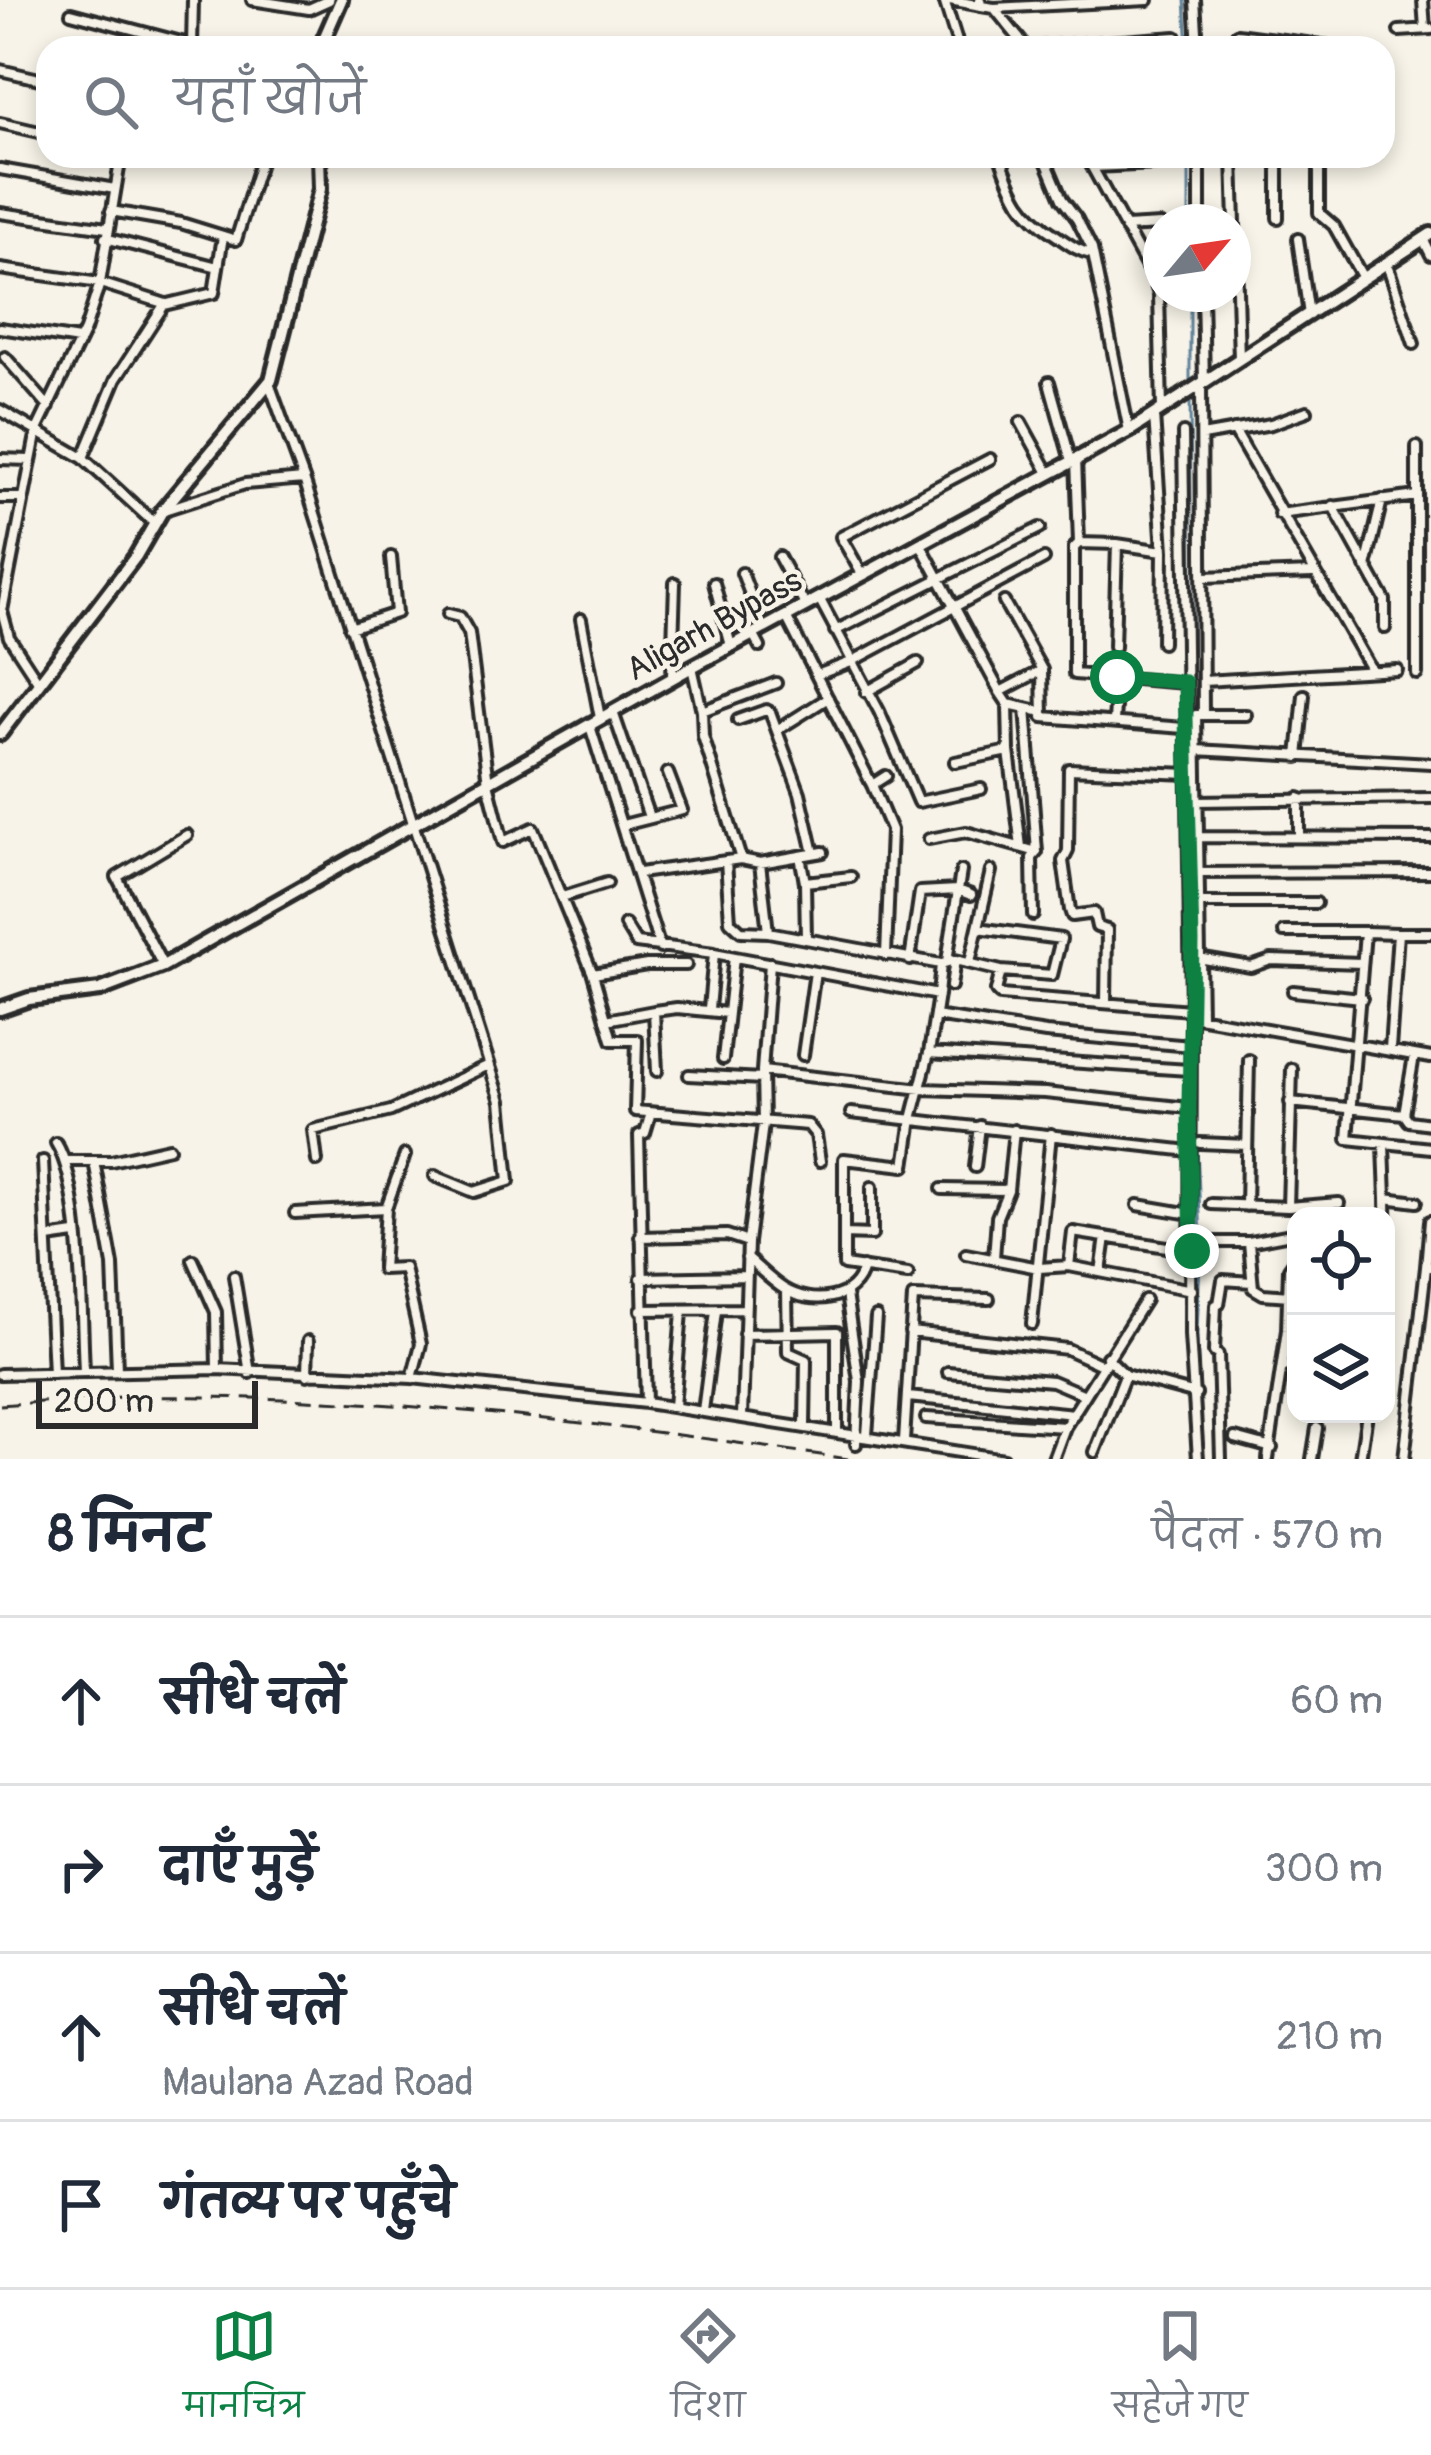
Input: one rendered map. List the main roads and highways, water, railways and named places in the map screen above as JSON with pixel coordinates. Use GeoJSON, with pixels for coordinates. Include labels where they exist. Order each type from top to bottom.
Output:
{"type":"FeatureCollection","features":[{"type":"Feature","properties":{"kind":"main road"},"geometry":{"type":"LineString","coordinates":[[325,36],[341,0]]}},
{"type":"Feature","properties":{"kind":"main road"},"geometry":{"type":"LineString","coordinates":[[0,734],[136,556],[162,511],[269,382],[320,189],[319,168]]}},
{"type":"Feature","properties":{"kind":"main road","name":"Aligarh Bypass"},"geometry":{"type":"LineString","coordinates":[[0,1009],[29,999],[100,990],[163,966],[692,667],[1129,430],[1427,236]]}},
{"type":"Feature","properties":{"kind":"waterway"},"geometry":{"type":"LineString","coordinates":[[1185,0],[1187,36]]}},
{"type":"Feature","properties":{"kind":"waterway"},"geometry":{"type":"LineString","coordinates":[[1189,168],[1189,204]]}},
{"type":"Feature","properties":{"kind":"waterway"},"geometry":{"type":"LineString","coordinates":[[1190,312],[1190,388]]}},
{"type":"Feature","properties":{"kind":"waterway"},"geometry":{"type":"LineString","coordinates":[[1190,398],[1193,712]]}},
{"type":"Feature","properties":{"kind":"waterway"},"geometry":{"type":"LineString","coordinates":[[1193,758],[1195,1012]]}},
{"type":"Feature","properties":{"kind":"waterway"},"geometry":{"type":"LineString","coordinates":[[1194,1076],[1201,1238],[1197,1334],[1202,1459]]}},
{"type":"Feature","properties":{"kind":"railway"},"geometry":{"type":"LineString","coordinates":[[0,1405],[137,1397],[316,1400],[583,1423],[848,1459]]}}]}
